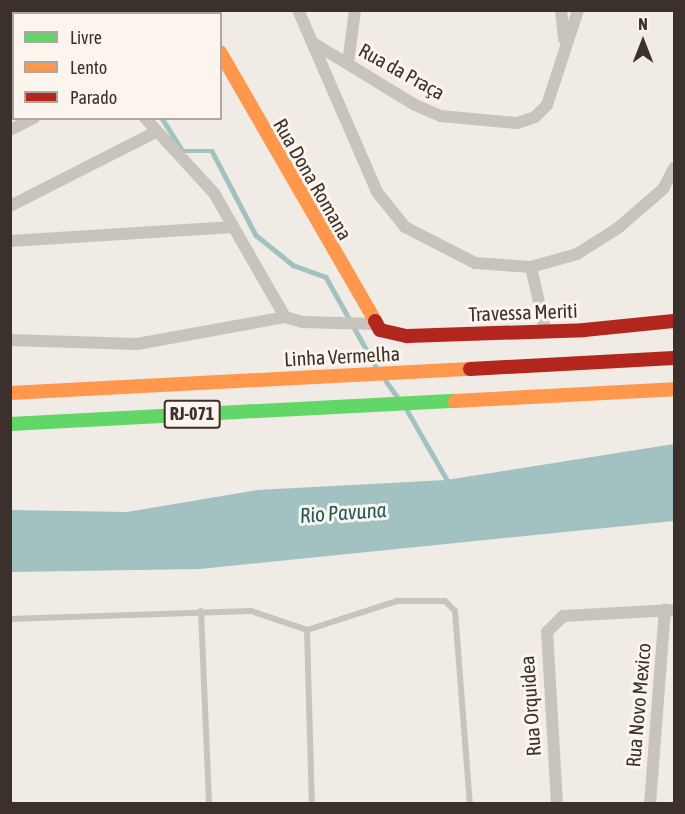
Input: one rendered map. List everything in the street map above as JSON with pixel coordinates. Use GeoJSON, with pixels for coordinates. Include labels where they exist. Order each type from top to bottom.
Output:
{"type":"FeatureCollection","features":[{"type":"Feature","properties":{"kind":"main road","name":"Rua Dona Romana"},"geometry":{"type":"LineString","coordinates":[[222,56],[368,324]]}},
{"type":"Feature","properties":{"kind":"main road","name":"Travessa Meriti"},"geometry":{"type":"LineString","coordinates":[[368,324],[407,336],[675,321]]}},
{"type":"Feature","properties":{"kind":"main road","name":"Linha Vermelha"},"geometry":{"type":"LineString","coordinates":[[10,393],[675,358]]}},
{"type":"Feature","properties":{"kind":"main road","name":"RJ-071"},"geometry":{"type":"LineString","coordinates":[[10,423],[675,389]]}},
{"type":"Feature","properties":{"kind":"street"},"geometry":{"type":"LineString","coordinates":[[298,10],[315,44],[376,192],[405,227],[475,263],[531,267],[577,254],[618,228],[663,189],[675,168]]}},
{"type":"Feature","properties":{"kind":"street"},"geometry":{"type":"LineString","coordinates":[[348,63],[355,10]]}},
{"type":"Feature","properties":{"kind":"street"},"geometry":{"type":"LineString","coordinates":[[561,10],[565,41]]}},
{"type":"Feature","properties":{"kind":"street","name":"Rua da Praça"},"geometry":{"type":"LineString","coordinates":[[315,44],[415,105],[441,116],[517,123],[535,117],[547,105],[565,41],[578,10]]}},
{"type":"Feature","properties":{"kind":"street"},"geometry":{"type":"LineString","coordinates":[[10,130],[29,120]]}},
{"type":"Feature","properties":{"kind":"street"},"geometry":{"type":"LineString","coordinates":[[146,120],[154,133],[214,193],[285,317]]}},
{"type":"Feature","properties":{"kind":"street"},"geometry":{"type":"LineString","coordinates":[[10,206],[154,133]]}},
{"type":"Feature","properties":{"kind":"street"},"geometry":{"type":"LineString","coordinates":[[10,241],[233,227]]}},
{"type":"Feature","properties":{"kind":"street"},"geometry":{"type":"LineString","coordinates":[[531,267],[545,329]]}},
{"type":"Feature","properties":{"kind":"street"},"geometry":{"type":"LineString","coordinates":[[10,340],[137,344],[285,317],[330,324],[368,324]]}},
{"type":"Feature","properties":{"kind":"street","name":"Rua Orquidea"},"geometry":{"type":"LineString","coordinates":[[557,804],[547,632],[563,616],[670,610]]}},
{"type":"Feature","properties":{"kind":"street","name":"Rua Novo Mexico"},"geometry":{"type":"LineString","coordinates":[[650,804],[670,610]]}},
{"type":"Feature","properties":{"kind":"lane"},"geometry":{"type":"LineString","coordinates":[[10,619],[251,611],[307,630],[397,601],[417,598],[452,604],[470,804]]}},
{"type":"Feature","properties":{"kind":"lane"},"geometry":{"type":"LineString","coordinates":[[201,611],[209,804]]}},
{"type":"Feature","properties":{"kind":"lane"},"geometry":{"type":"LineString","coordinates":[[307,630],[312,804]]}},
{"type":"Feature","properties":{"kind":"water","name":"Rio Pavuna"},"geometry":{"type":"Polygon","coordinates":[[[674,444],[674,521],[200,569],[11,572],[11,510],[127,512],[257,490],[446,480],[674,444]]]}},
{"type":"Feature","properties":{"kind":"waterway"},"geometry":{"type":"LineString","coordinates":[[163,120],[183,151],[212,151],[256,235],[293,265],[326,277],[376,367]]}},
{"type":"Feature","properties":{"kind":"waterway"},"geometry":{"type":"LineString","coordinates":[[386,381],[397,396]]}},
{"type":"Feature","properties":{"kind":"waterway"},"geometry":{"type":"LineString","coordinates":[[407,410],[449,483]]}},
{"type":"Feature","properties":{"kind":"traffic: fast"},"geometry":{"type":"LineString","coordinates":[[10,424],[455,401]]}},
{"type":"Feature","properties":{"kind":"traffic: slow"},"geometry":{"type":"LineString","coordinates":[[222,55],[375,321]]}},
{"type":"Feature","properties":{"kind":"traffic: slow"},"geometry":{"type":"LineString","coordinates":[[10,393],[470,369]]}},
{"type":"Feature","properties":{"kind":"traffic: slow"},"geometry":{"type":"LineString","coordinates":[[455,401],[674,389]]}},
{"type":"Feature","properties":{"kind":"traffic: jam"},"geometry":{"type":"LineString","coordinates":[[375,321],[380,330],[407,336],[584,330],[674,321]]}},
{"type":"Feature","properties":{"kind":"traffic: jam"},"geometry":{"type":"LineString","coordinates":[[470,369],[674,358]]}}]}
